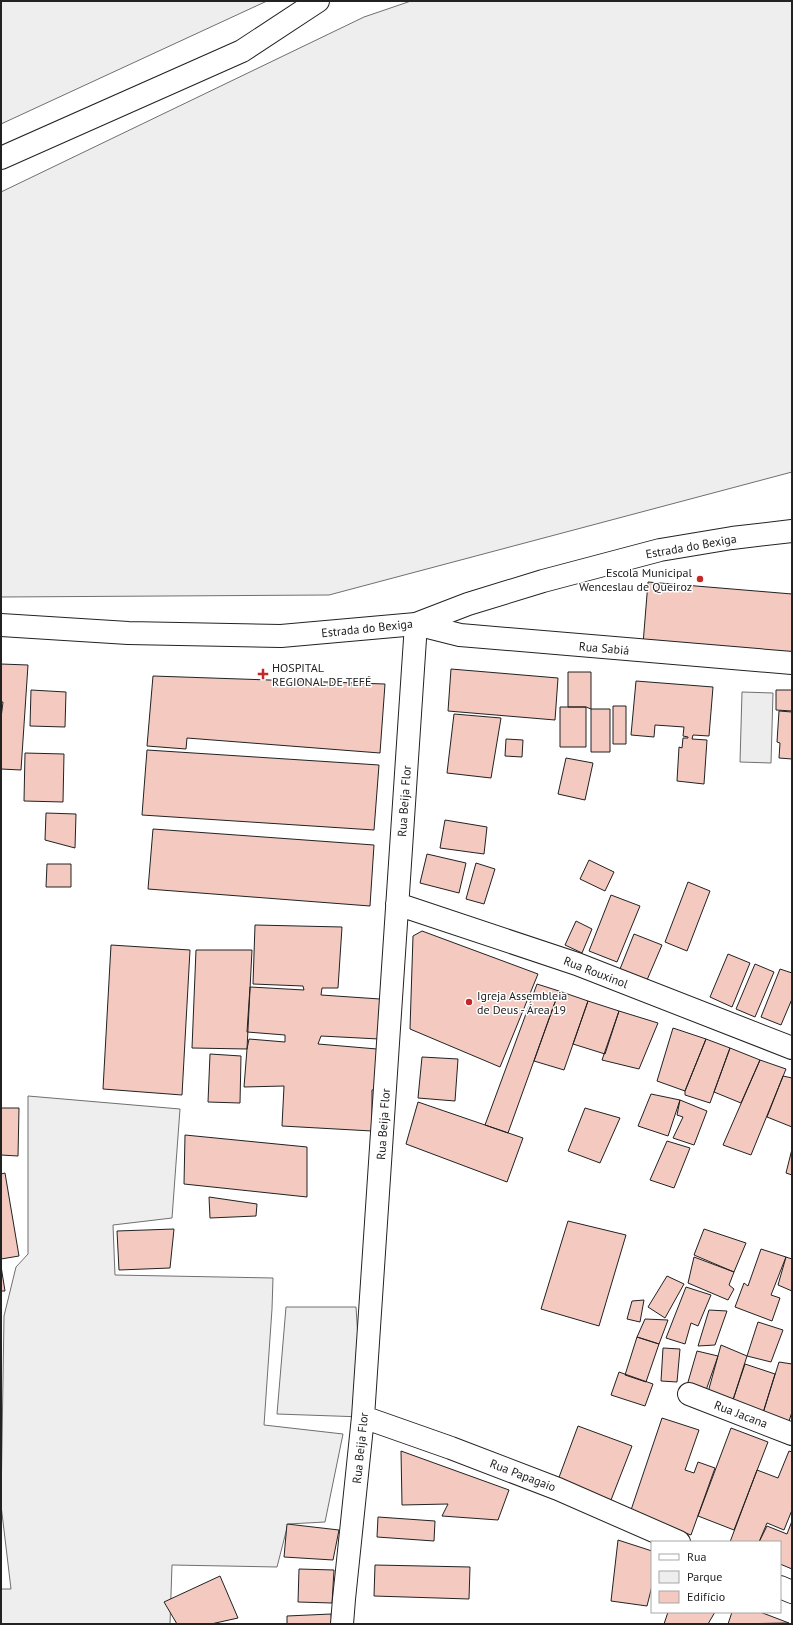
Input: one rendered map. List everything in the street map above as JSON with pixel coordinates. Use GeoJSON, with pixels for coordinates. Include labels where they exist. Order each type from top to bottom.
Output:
{"type":"FeatureCollection","features":[{"type":"Feature","properties":{"kind":"street"},"geometry":{"type":"LineString","coordinates":[[1,158],[242,51],[318,1]]}},
{"type":"Feature","properties":{"kind":"street","name":"Estrada do Bexiga"},"geometry":{"type":"LineString","coordinates":[[1,625],[128,633],[281,636],[416,624],[468,604],[543,580],[660,550],[732,538],[792,531]]}},
{"type":"Feature","properties":{"kind":"street","name":"Rua Sabiá"},"geometry":{"type":"LineString","coordinates":[[416,624],[460,635],[792,663]]}},
{"type":"Feature","properties":{"kind":"street","name":"Rua Beija Flor"},"geometry":{"type":"LineString","coordinates":[[342,1624],[363,1417],[416,624]]}},
{"type":"Feature","properties":{"kind":"street","name":"Rua Rouxinol"},"geometry":{"type":"LineString","coordinates":[[397,904],[577,964],[792,1048]]}},
{"type":"Feature","properties":{"kind":"street","name":"Rua Jacana"},"geometry":{"type":"LineString","coordinates":[[689,1394],[792,1434]]}},
{"type":"Feature","properties":{"kind":"street","name":"Rua Papagaio"},"geometry":{"type":"LineString","coordinates":[[363,1417],[451,1448],[558,1489],[677,1541]]}},
{"type":"Feature","properties":{"kind":"street"},"geometry":{"type":"LineString","coordinates":[[781,1587],[792,1592]]}},
{"type":"Feature","properties":{"kind":"green space"},"geometry":{"type":"Polygon","coordinates":[[[1,1],[267,1],[1,124],[1,1]]]}},
{"type":"Feature","properties":{"kind":"green space"},"geometry":{"type":"Polygon","coordinates":[[[411,1],[792,1],[792,472],[329,595],[1,597],[1,192],[364,17],[411,1]]]}},
{"type":"Feature","properties":{"kind":"green space"},"geometry":{"type":"Polygon","coordinates":[[[28,1096],[180,1109],[172,1218],[113,1225],[115,1275],[273,1278],[264,1425],[343,1434],[325,1522],[288,1524],[277,1567],[172,1565],[170,1624],[1,1624],[1,1589],[11,1589],[1,1505],[4,1316],[16,1267],[28,1254],[28,1096]]]}},
{"type":"Feature","properties":{"kind":"green space"},"geometry":{"type":"Polygon","coordinates":[[[286,1307],[356,1307],[363,1417],[277,1414],[286,1307]]]}},
{"type":"Feature","properties":{"kind":"shaded area"},"geometry":{"type":"Polygon","coordinates":[[[742,692],[773,693],[771,763],[740,762],[742,692]]]}},
{"type":"Feature","properties":{"kind":"building"},"geometry":{"type":"Polygon","coordinates":[[[648,582],[792,594],[792,656],[643,644],[648,582]]]}},
{"type":"Feature","properties":{"kind":"building"},"geometry":{"type":"Polygon","coordinates":[[[1,664],[28,665],[21,770],[1,769],[1,718],[3,702],[1,702],[1,664]]]}},
{"type":"Feature","properties":{"kind":"building"},"geometry":{"type":"Polygon","coordinates":[[[451,669],[558,678],[555,720],[448,711],[451,669]]]}},
{"type":"Feature","properties":{"kind":"building"},"geometry":{"type":"Polygon","coordinates":[[[568,672],[591,672],[591,709],[586,707],[568,707],[568,672]]]}},
{"type":"Feature","properties":{"kind":"building"},"geometry":{"type":"Polygon","coordinates":[[[153,676],[385,684],[380,753],[187,738],[186,749],[147,746],[153,676]]]}},
{"type":"Feature","properties":{"kind":"building"},"geometry":{"type":"Polygon","coordinates":[[[636,681],[713,687],[709,736],[693,735],[692,739],[707,740],[704,784],[677,781],[679,747],[682,748],[683,738],[688,738],[683,736],[684,727],[655,725],[654,737],[631,735],[636,681]]]}},
{"type":"Feature","properties":{"kind":"building"},"geometry":{"type":"Polygon","coordinates":[[[31,690],[66,692],[65,727],[30,726],[31,690]]]}},
{"type":"Feature","properties":{"kind":"building"},"geometry":{"type":"Polygon","coordinates":[[[776,690],[792,690],[792,711],[776,710],[776,690]]]}},
{"type":"Feature","properties":{"kind":"building"},"geometry":{"type":"Polygon","coordinates":[[[613,706],[626,706],[626,744],[613,744],[613,706]]]}},
{"type":"Feature","properties":{"kind":"building"},"geometry":{"type":"Polygon","coordinates":[[[560,707],[586,707],[586,747],[560,747],[560,707]]]}},
{"type":"Feature","properties":{"kind":"building"},"geometry":{"type":"Polygon","coordinates":[[[591,709],[610,709],[610,752],[591,752],[591,709]]]}},
{"type":"Feature","properties":{"kind":"building"},"geometry":{"type":"Polygon","coordinates":[[[779,711],[792,712],[792,759],[779,758],[780,743],[777,742],[779,711]]]}},
{"type":"Feature","properties":{"kind":"building"},"geometry":{"type":"Polygon","coordinates":[[[454,714],[501,718],[491,778],[447,773],[454,714]]]}},
{"type":"Feature","properties":{"kind":"building"},"geometry":{"type":"Polygon","coordinates":[[[506,739],[523,740],[522,757],[505,756],[506,739]]]}},
{"type":"Feature","properties":{"kind":"building"},"geometry":{"type":"Polygon","coordinates":[[[147,750],[379,765],[374,830],[142,815],[147,750]]]}},
{"type":"Feature","properties":{"kind":"building"},"geometry":{"type":"Polygon","coordinates":[[[25,753],[64,754],[63,802],[24,801],[25,753]]]}},
{"type":"Feature","properties":{"kind":"building"},"geometry":{"type":"Polygon","coordinates":[[[566,758],[593,763],[585,800],[558,794],[566,758]]]}},
{"type":"Feature","properties":{"kind":"building"},"geometry":{"type":"Polygon","coordinates":[[[46,813],[76,814],[75,848],[45,840],[46,813]]]}},
{"type":"Feature","properties":{"kind":"building"},"geometry":{"type":"Polygon","coordinates":[[[445,820],[487,827],[484,854],[440,848],[445,820]]]}},
{"type":"Feature","properties":{"kind":"building"},"geometry":{"type":"Polygon","coordinates":[[[153,829],[374,845],[370,906],[148,889],[153,829]]]}},
{"type":"Feature","properties":{"kind":"building"},"geometry":{"type":"Polygon","coordinates":[[[427,854],[466,863],[459,893],[420,883],[427,854]]]}},
{"type":"Feature","properties":{"kind":"building"},"geometry":{"type":"Polygon","coordinates":[[[589,860],[614,872],[605,891],[580,879],[589,860]]]}},
{"type":"Feature","properties":{"kind":"building"},"geometry":{"type":"Polygon","coordinates":[[[476,863],[495,869],[484,904],[466,899],[476,863]]]}},
{"type":"Feature","properties":{"kind":"building"},"geometry":{"type":"Polygon","coordinates":[[[47,864],[71,864],[71,887],[46,887],[47,864]]]}},
{"type":"Feature","properties":{"kind":"building"},"geometry":{"type":"Polygon","coordinates":[[[688,882],[710,891],[687,951],[665,942],[688,882]]]}},
{"type":"Feature","properties":{"kind":"building"},"geometry":{"type":"Polygon","coordinates":[[[611,895],[640,906],[617,962],[589,951],[611,895]]]}},
{"type":"Feature","properties":{"kind":"building"},"geometry":{"type":"Polygon","coordinates":[[[576,921],[592,929],[582,953],[565,945],[576,921]]]}},
{"type":"Feature","properties":{"kind":"building"},"geometry":{"type":"Polygon","coordinates":[[[255,925],[342,927],[338,988],[322,988],[321,995],[380,999],[379,1039],[321,1036],[318,1044],[377,1049],[376,1089],[372,1090],[372,1131],[282,1126],[284,1086],[244,1087],[249,1039],[285,1042],[285,1035],[247,1032],[250,987],[304,990],[303,986],[253,984],[255,925]]]}},
{"type":"Feature","properties":{"kind":"building","name":"Igreja Assembleia de Deus - Área 19"},"geometry":{"type":"Polygon","coordinates":[[[422,931],[538,974],[500,1067],[410,1029],[413,936],[422,931]]]}},
{"type":"Feature","properties":{"kind":"building"},"geometry":{"type":"Polygon","coordinates":[[[634,934],[662,945],[647,980],[620,969],[634,934]]]}},
{"type":"Feature","properties":{"kind":"building"},"geometry":{"type":"Polygon","coordinates":[[[111,945],[190,950],[182,1095],[103,1089],[111,945]]]}},
{"type":"Feature","properties":{"kind":"building"},"geometry":{"type":"Polygon","coordinates":[[[196,950],[252,950],[247,1049],[192,1048],[196,950]]]}},
{"type":"Feature","properties":{"kind":"building"},"geometry":{"type":"Polygon","coordinates":[[[728,954],[750,963],[732,1007],[710,997],[728,954]]]}},
{"type":"Feature","properties":{"kind":"building"},"geometry":{"type":"Polygon","coordinates":[[[755,964],[774,972],[755,1017],[736,1009],[755,964]]]}},
{"type":"Feature","properties":{"kind":"building"},"geometry":{"type":"Polygon","coordinates":[[[780,969],[792,973],[792,999],[781,1025],[761,1017],[780,969]]]}},
{"type":"Feature","properties":{"kind":"building"},"geometry":{"type":"Polygon","coordinates":[[[537,984],[559,991],[508,1133],[485,1125],[537,984]]]}},
{"type":"Feature","properties":{"kind":"building"},"geometry":{"type":"Polygon","coordinates":[[[559,991],[588,1001],[564,1070],[534,1061],[559,991]]]}},
{"type":"Feature","properties":{"kind":"building"},"geometry":{"type":"Polygon","coordinates":[[[588,1001],[619,1011],[605,1054],[573,1044],[588,1001]]]}},
{"type":"Feature","properties":{"kind":"building"},"geometry":{"type":"Polygon","coordinates":[[[619,1011],[658,1023],[639,1069],[602,1060],[619,1011]]]}},
{"type":"Feature","properties":{"kind":"building"},"geometry":{"type":"Polygon","coordinates":[[[673,1028],[706,1039],[685,1091],[657,1081],[673,1028]]]}},
{"type":"Feature","properties":{"kind":"building"},"geometry":{"type":"Polygon","coordinates":[[[706,1039],[730,1048],[710,1103],[685,1095],[685,1091],[706,1039]]]}},
{"type":"Feature","properties":{"kind":"building"},"geometry":{"type":"Polygon","coordinates":[[[730,1048],[760,1060],[741,1103],[714,1092],[730,1048]]]}},
{"type":"Feature","properties":{"kind":"building"},"geometry":{"type":"Polygon","coordinates":[[[210,1054],[241,1056],[240,1103],[208,1102],[210,1054]]]}},
{"type":"Feature","properties":{"kind":"building"},"geometry":{"type":"Polygon","coordinates":[[[422,1057],[458,1059],[455,1101],[418,1098],[422,1057]]]}},
{"type":"Feature","properties":{"kind":"building"},"geometry":{"type":"Polygon","coordinates":[[[760,1060],[786,1069],[751,1155],[723,1145],[760,1060]]]}},
{"type":"Feature","properties":{"kind":"building"},"geometry":{"type":"Polygon","coordinates":[[[783,1076],[792,1078],[792,1127],[767,1117],[783,1076]]]}},
{"type":"Feature","properties":{"kind":"building"},"geometry":{"type":"Polygon","coordinates":[[[651,1094],[680,1100],[668,1136],[638,1126],[651,1094]]]}},
{"type":"Feature","properties":{"kind":"building"},"geometry":{"type":"Polygon","coordinates":[[[680,1100],[707,1111],[694,1145],[673,1138],[683,1117],[677,1115],[680,1100]]]}},
{"type":"Feature","properties":{"kind":"building"},"geometry":{"type":"Polygon","coordinates":[[[418,1102],[523,1138],[507,1182],[406,1144],[418,1102]]]}},
{"type":"Feature","properties":{"kind":"building"},"geometry":{"type":"Polygon","coordinates":[[[1,1108],[19,1108],[18,1156],[1,1155],[1,1108]]]}},
{"type":"Feature","properties":{"kind":"building"},"geometry":{"type":"Polygon","coordinates":[[[585,1108],[620,1118],[600,1163],[568,1151],[585,1108]]]}},
{"type":"Feature","properties":{"kind":"building"},"geometry":{"type":"Polygon","coordinates":[[[185,1135],[307,1147],[307,1197],[184,1184],[185,1135]]]}},
{"type":"Feature","properties":{"kind":"building"},"geometry":{"type":"Polygon","coordinates":[[[667,1141],[690,1148],[674,1188],[650,1180],[667,1141]]]}},
{"type":"Feature","properties":{"kind":"building"},"geometry":{"type":"Polygon","coordinates":[[[792,1149],[792,1175],[786,1173],[792,1149]]]}},
{"type":"Feature","properties":{"kind":"building"},"geometry":{"type":"Polygon","coordinates":[[[5,1173],[19,1256],[1,1259],[1,1174],[5,1173]]]}},
{"type":"Feature","properties":{"kind":"building"},"geometry":{"type":"Polygon","coordinates":[[[209,1197],[257,1204],[256,1216],[210,1218],[209,1197]]]}},
{"type":"Feature","properties":{"kind":"building"},"geometry":{"type":"Polygon","coordinates":[[[568,1221],[626,1235],[599,1326],[541,1309],[568,1221]]]}},
{"type":"Feature","properties":{"kind":"building"},"geometry":{"type":"Polygon","coordinates":[[[174,1229],[170,1268],[119,1270],[117,1231],[174,1229]]]}},
{"type":"Feature","properties":{"kind":"building"},"geometry":{"type":"Polygon","coordinates":[[[704,1229],[746,1243],[734,1272],[694,1255],[704,1229]]]}},
{"type":"Feature","properties":{"kind":"building"},"geometry":{"type":"Polygon","coordinates":[[[761,1249],[786,1257],[771,1295],[780,1298],[772,1321],[735,1307],[744,1283],[748,1286],[761,1249]]]}},
{"type":"Feature","properties":{"kind":"building"},"geometry":{"type":"Polygon","coordinates":[[[694,1257],[734,1272],[729,1285],[734,1289],[728,1300],[688,1283],[694,1257]]]}},
{"type":"Feature","properties":{"kind":"building"},"geometry":{"type":"Polygon","coordinates":[[[786,1257],[792,1259],[792,1291],[778,1285],[786,1257]]]}},
{"type":"Feature","properties":{"kind":"building"},"geometry":{"type":"Polygon","coordinates":[[[1,1266],[5,1291],[1,1291],[1,1266]]]}},
{"type":"Feature","properties":{"kind":"building"},"geometry":{"type":"Polygon","coordinates":[[[667,1276],[684,1284],[665,1318],[648,1307],[667,1276]]]}},
{"type":"Feature","properties":{"kind":"building"},"geometry":{"type":"Polygon","coordinates":[[[686,1287],[711,1295],[698,1326],[691,1323],[685,1344],[666,1338],[686,1287]]]}},
{"type":"Feature","properties":{"kind":"building"},"geometry":{"type":"Polygon","coordinates":[[[644,1300],[640,1322],[627,1319],[632,1301],[644,1300]]]}},
{"type":"Feature","properties":{"kind":"building"},"geometry":{"type":"Polygon","coordinates":[[[709,1310],[727,1311],[715,1345],[698,1346],[709,1310]]]}},
{"type":"Feature","properties":{"kind":"building"},"geometry":{"type":"Polygon","coordinates":[[[645,1319],[668,1320],[659,1344],[637,1337],[645,1319]]]}},
{"type":"Feature","properties":{"kind":"building"},"geometry":{"type":"Polygon","coordinates":[[[758,1322],[783,1330],[771,1362],[747,1356],[758,1322]]]}},
{"type":"Feature","properties":{"kind":"building"},"geometry":{"type":"Polygon","coordinates":[[[637,1337],[659,1344],[646,1382],[625,1375],[637,1337]]]}},
{"type":"Feature","properties":{"kind":"building"},"geometry":{"type":"Polygon","coordinates":[[[721,1345],[747,1356],[731,1406],[707,1396],[721,1345]]]}},
{"type":"Feature","properties":{"kind":"building"},"geometry":{"type":"Polygon","coordinates":[[[663,1348],[680,1349],[677,1382],[661,1381],[663,1348]]]}},
{"type":"Feature","properties":{"kind":"building"},"geometry":{"type":"Polygon","coordinates":[[[697,1351],[718,1356],[704,1396],[686,1389],[697,1351]]]}},
{"type":"Feature","properties":{"kind":"building"},"geometry":{"type":"Polygon","coordinates":[[[779,1362],[792,1364],[792,1412],[789,1421],[763,1413],[779,1362]]]}},
{"type":"Feature","properties":{"kind":"building"},"geometry":{"type":"Polygon","coordinates":[[[745,1364],[775,1374],[763,1413],[731,1406],[745,1364]]]}},
{"type":"Feature","properties":{"kind":"building"},"geometry":{"type":"Polygon","coordinates":[[[619,1372],[653,1384],[645,1406],[611,1395],[619,1372]]]}},
{"type":"Feature","properties":{"kind":"building"},"geometry":{"type":"Polygon","coordinates":[[[662,1418],[699,1430],[685,1470],[694,1473],[698,1462],[715,1468],[691,1535],[630,1513],[662,1418]]]}},
{"type":"Feature","properties":{"kind":"building"},"geometry":{"type":"Polygon","coordinates":[[[578,1426],[632,1446],[611,1500],[558,1480],[578,1426]]]}},
{"type":"Feature","properties":{"kind":"building"},"geometry":{"type":"Polygon","coordinates":[[[731,1428],[768,1442],[734,1530],[698,1516],[731,1428]]]}},
{"type":"Feature","properties":{"kind":"building"},"geometry":{"type":"Polygon","coordinates":[[[401,1451],[509,1490],[498,1520],[442,1516],[448,1504],[402,1505],[401,1451]]]}},
{"type":"Feature","properties":{"kind":"building"},"geometry":{"type":"Polygon","coordinates":[[[789,1451],[792,1452],[792,1510],[784,1530],[767,1523],[759,1541],[730,1541],[757,1470],[778,1478],[789,1451]]]}},
{"type":"Feature","properties":{"kind":"building"},"geometry":{"type":"Polygon","coordinates":[[[378,1517],[435,1521],[434,1541],[377,1537],[378,1517]]]}},
{"type":"Feature","properties":{"kind":"building"},"geometry":{"type":"Polygon","coordinates":[[[792,1521],[792,1569],[781,1564],[781,1541],[760,1541],[767,1526],[787,1534],[792,1521]]]}},
{"type":"Feature","properties":{"kind":"building"},"geometry":{"type":"Polygon","coordinates":[[[287,1524],[339,1530],[333,1560],[284,1557],[287,1524]]]}},
{"type":"Feature","properties":{"kind":"building"},"geometry":{"type":"Polygon","coordinates":[[[618,1540],[651,1551],[651,1590],[647,1606],[611,1601],[618,1540]]]}},
{"type":"Feature","properties":{"kind":"building"},"geometry":{"type":"Polygon","coordinates":[[[375,1565],[470,1567],[469,1599],[374,1596],[375,1565]]]}},
{"type":"Feature","properties":{"kind":"building"},"geometry":{"type":"Polygon","coordinates":[[[299,1569],[334,1570],[332,1603],[298,1602],[299,1569]]]}},
{"type":"Feature","properties":{"kind":"building"},"geometry":{"type":"Polygon","coordinates":[[[220,1576],[238,1618],[211,1624],[177,1624],[164,1602],[220,1576]]]}},
{"type":"Feature","properties":{"kind":"building"},"geometry":{"type":"Polygon","coordinates":[[[668,1613],[714,1613],[708,1624],[664,1624],[668,1613]]]}},
{"type":"Feature","properties":{"kind":"building"},"geometry":{"type":"Polygon","coordinates":[[[732,1613],[763,1613],[789,1623],[728,1624],[732,1613]]]}},
{"type":"Feature","properties":{"kind":"building"},"geometry":{"type":"Polygon","coordinates":[[[331,1614],[332,1624],[287,1624],[287,1616],[331,1614]]]}},
{"type":"Feature","properties":{"kind":"place","name":"Escola Municipal Wenceslau de Queiroz"},"geometry":{"type":"Point","coordinates":[700,579]}},
{"type":"Feature","properties":{"kind":"place","name":"HOSPITAL REGIONAL DE TEFÉ"},"geometry":{"type":"Point","coordinates":[263,674]}},
{"type":"Feature","properties":{"kind":"place","name":"Igreja Assembleia de Deus - Área 19"},"geometry":{"type":"Point","coordinates":[469,1002]}}]}
